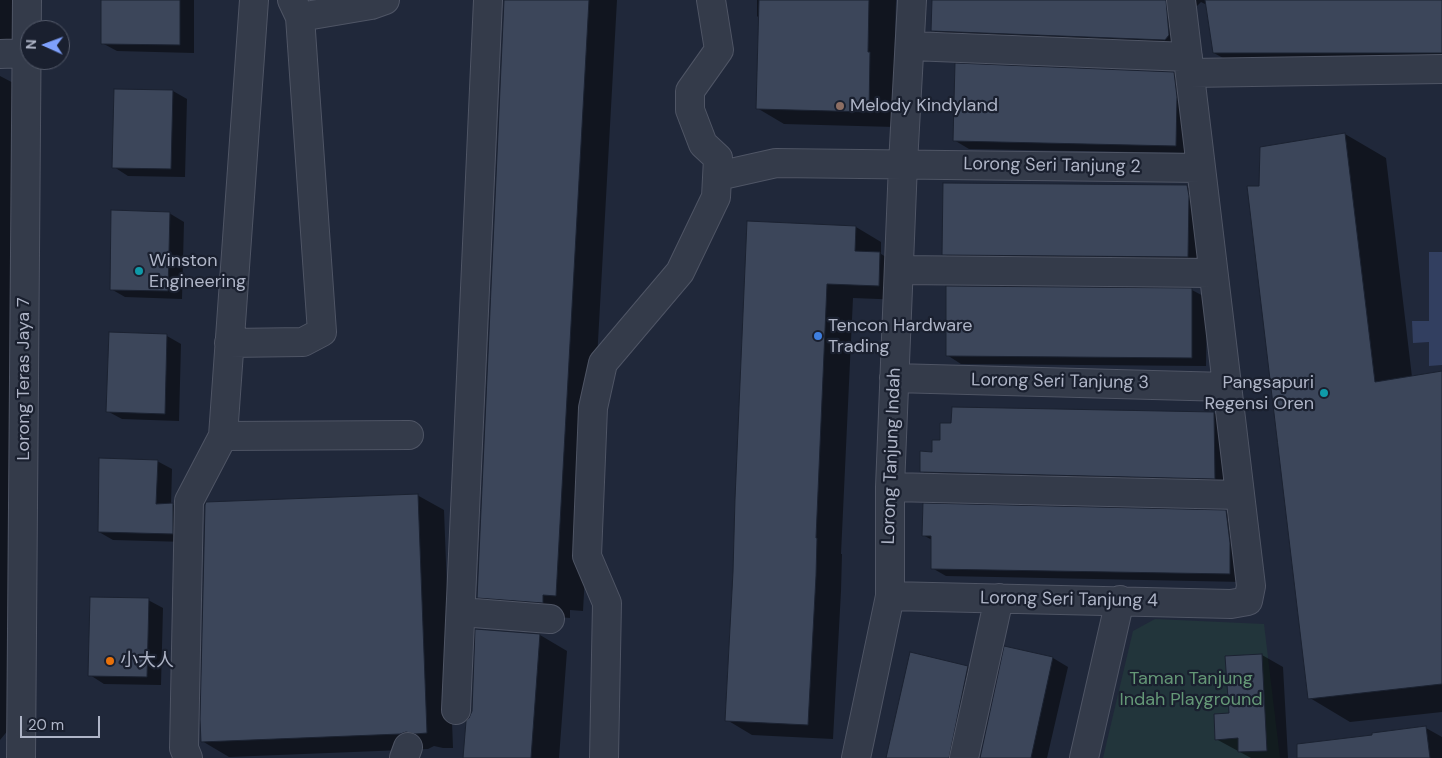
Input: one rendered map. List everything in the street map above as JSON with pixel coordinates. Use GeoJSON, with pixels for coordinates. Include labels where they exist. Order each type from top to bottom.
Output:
{"type":"FeatureCollection","features":[{"type":"Feature","properties":{"kind":"street","name":"Lorong Teras Jaya 7"},"geometry":{"type":"LineString","coordinates":[[21,758],[13,54],[26,0]]}},
{"type":"Feature","properties":{"kind":"street"},"geometry":{"type":"LineString","coordinates":[[188,758],[184,748],[190,501],[223,436],[254,0]]}},
{"type":"Feature","properties":{"kind":"street"},"geometry":{"type":"LineString","coordinates":[[229,343],[303,342],[322,332],[296,8],[371,5],[384,0]]}},
{"type":"Feature","properties":{"kind":"street"},"geometry":{"type":"LineString","coordinates":[[456,710],[488,0]]}},
{"type":"Feature","properties":{"kind":"street"},"geometry":{"type":"LineString","coordinates":[[604,758],[607,603],[587,556],[593,408],[602,363],[680,272],[716,197],[718,158],[703,144],[690,110],[690,91],[719,50],[711,0]]}},
{"type":"Feature","properties":{"kind":"street","name":"Lorong Tanjung Indah"},"geometry":{"type":"LineString","coordinates":[[856,758],[890,596],[890,487],[894,378],[912,0]]}},
{"type":"Feature","properties":{"kind":"street"},"geometry":{"type":"LineString","coordinates":[[890,487],[1240,495],[1181,0]]}},
{"type":"Feature","properties":{"kind":"street"},"geometry":{"type":"LineString","coordinates":[[910,46],[1189,65],[1442,69]]}},
{"type":"Feature","properties":{"kind":"street","name":"Lorong Seri Tanjung 2"},"geometry":{"type":"LineString","coordinates":[[718,176],[776,164],[1201,168]]}},
{"type":"Feature","properties":{"kind":"street"},"geometry":{"type":"LineString","coordinates":[[899,270],[1213,273]]}},
{"type":"Feature","properties":{"kind":"street","name":"Lorong Seri Tanjung 3"},"geometry":{"type":"LineString","coordinates":[[894,378],[1227,387]]}},
{"type":"Feature","properties":{"kind":"street"},"geometry":{"type":"LineString","coordinates":[[223,436],[410,435]]}},
{"type":"Feature","properties":{"kind":"street","name":"Lorong Seri Tanjung 4"},"geometry":{"type":"LineString","coordinates":[[890,596],[1231,604],[1248,601],[1250,586],[1240,495]]}},
{"type":"Feature","properties":{"kind":"street"},"geometry":{"type":"LineString","coordinates":[[964,758],[998,598]]}},
{"type":"Feature","properties":{"kind":"street"},"geometry":{"type":"LineString","coordinates":[[1084,758],[1120,600]]}},
{"type":"Feature","properties":{"kind":"street"},"geometry":{"type":"LineString","coordinates":[[461,612],[550,619]]}},
{"type":"Feature","properties":{"kind":"green space","name":"Taman Tanjung Indah Playground"},"geometry":{"type":"Polygon","coordinates":[[[1155,619],[1264,624],[1280,758],[1103,758],[1133,631],[1155,619]]]}},
{"type":"Feature","properties":{"kind":"water"},"geometry":{"type":"Polygon","coordinates":[[[1429,252],[1442,252],[1442,365],[1429,366],[1429,342],[1413,343],[1412,321],[1429,321],[1429,252]]]}},
{"type":"Feature","properties":{"kind":"building"},"geometry":{"type":"Polygon","coordinates":[[[101,0],[180,0],[180,45],[101,44],[101,0]]]}},
{"type":"Feature","properties":{"kind":"building"},"geometry":{"type":"Polygon","coordinates":[[[504,0],[589,0],[556,596],[543,595],[543,603],[477,598],[504,0]]]}},
{"type":"Feature","properties":{"kind":"building"},"geometry":{"type":"Polygon","coordinates":[[[759,0],[869,0],[869,112],[756,109],[759,0]]]}},
{"type":"Feature","properties":{"kind":"building"},"geometry":{"type":"Polygon","coordinates":[[[932,0],[1166,0],[1169,35],[1165,40],[931,31],[932,0]]]}},
{"type":"Feature","properties":{"kind":"building"},"geometry":{"type":"Polygon","coordinates":[[[1205,0],[1442,0],[1442,53],[1213,53],[1205,0]]]}},
{"type":"Feature","properties":{"kind":"building"},"geometry":{"type":"Polygon","coordinates":[[[955,63],[1174,72],[1177,97],[1176,146],[953,141],[955,63]]]}},
{"type":"Feature","properties":{"kind":"building"},"geometry":{"type":"Polygon","coordinates":[[[114,89],[173,90],[171,169],[112,168],[114,89]]]}},
{"type":"Feature","properties":{"kind":"building","name":"Pangsapuri Regensi Oren"},"geometry":{"type":"Polygon","coordinates":[[[1345,133],[1375,382],[1442,371],[1442,684],[1308,699],[1247,186],[1259,186],[1260,147],[1345,133]]]}},
{"type":"Feature","properties":{"kind":"building"},"geometry":{"type":"Polygon","coordinates":[[[943,183],[1187,185],[1189,196],[1188,257],[942,255],[943,183]]]}},
{"type":"Feature","properties":{"kind":"building"},"geometry":{"type":"Polygon","coordinates":[[[111,210],[170,212],[168,291],[110,290],[111,210]]]}},
{"type":"Feature","properties":{"kind":"building"},"geometry":{"type":"Polygon","coordinates":[[[747,221],[856,226],[855,251],[880,252],[879,286],[827,284],[816,576],[808,725],[725,721],[747,221]]]}},
{"type":"Feature","properties":{"kind":"building"},"geometry":{"type":"Polygon","coordinates":[[[946,286],[1192,288],[1192,358],[946,356],[946,286]]]}},
{"type":"Feature","properties":{"kind":"building"},"geometry":{"type":"Polygon","coordinates":[[[109,332],[167,334],[165,414],[106,412],[109,332]]]}},
{"type":"Feature","properties":{"kind":"building"},"geometry":{"type":"Polygon","coordinates":[[[952,407],[1214,412],[1215,479],[920,472],[920,451],[932,452],[932,440],[940,440],[940,423],[951,423],[952,407]]]}},
{"type":"Feature","properties":{"kind":"building"},"geometry":{"type":"Polygon","coordinates":[[[99,458],[158,460],[156,504],[173,503],[173,534],[98,532],[99,458]]]}},
{"type":"Feature","properties":{"kind":"building"},"geometry":{"type":"Polygon","coordinates":[[[418,494],[427,733],[415,734],[406,732],[400,734],[201,742],[206,502],[418,494]]]}},
{"type":"Feature","properties":{"kind":"building"},"geometry":{"type":"Polygon","coordinates":[[[923,503],[1226,510],[1230,543],[1230,574],[931,569],[931,536],[922,536],[923,503]]]}},
{"type":"Feature","properties":{"kind":"building"},"geometry":{"type":"Polygon","coordinates":[[[90,597],[149,598],[147,677],[88,676],[90,597]]]}},
{"type":"Feature","properties":{"kind":"building"},"geometry":{"type":"Polygon","coordinates":[[[475,629],[540,634],[531,758],[463,758],[466,721],[472,711],[475,629]]]}},
{"type":"Feature","properties":{"kind":"building"},"geometry":{"type":"Polygon","coordinates":[[[1004,646],[1053,657],[1031,758],[980,758],[1004,646]]]}},
{"type":"Feature","properties":{"kind":"building"},"geometry":{"type":"Polygon","coordinates":[[[910,652],[968,666],[949,758],[886,758],[910,652]]]}},
{"type":"Feature","properties":{"kind":"building"},"geometry":{"type":"Polygon","coordinates":[[[1262,654],[1267,751],[1238,752],[1238,738],[1215,740],[1214,714],[1229,713],[1225,656],[1262,654]]]}},
{"type":"Feature","properties":{"kind":"building"},"geometry":{"type":"Polygon","coordinates":[[[1426,726],[1430,758],[1297,758],[1297,744],[1426,726]]]}},
{"type":"Feature","properties":{"kind":"place","name":"Melody Kindyland"},"geometry":{"type":"Point","coordinates":[840,106]}},
{"type":"Feature","properties":{"kind":"place","name":"Winston Engineering"},"geometry":{"type":"Point","coordinates":[139,271]}},
{"type":"Feature","properties":{"kind":"place","name":"Tencon Hardware Trading"},"geometry":{"type":"Point","coordinates":[818,336]}},
{"type":"Feature","properties":{"kind":"place","name":"Pangsapuri Regensi Oren"},"geometry":{"type":"Point","coordinates":[1324,393]}},
{"type":"Feature","properties":{"kind":"place","name":"小大人"},"geometry":{"type":"Point","coordinates":[110,661]}}]}
